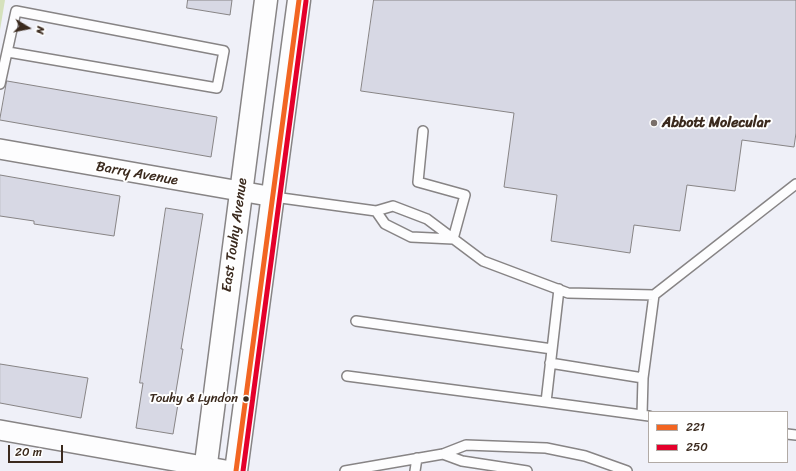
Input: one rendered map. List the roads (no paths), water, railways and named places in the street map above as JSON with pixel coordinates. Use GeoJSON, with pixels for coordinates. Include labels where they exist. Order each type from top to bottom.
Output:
{"type":"FeatureCollection","features":[{"type":"Feature","properties":{"kind":"main road","name":"East Touhy Avenue"},"geometry":{"type":"LineString","coordinates":[[205,469],[266,0]]}},
{"type":"Feature","properties":{"kind":"main road"},"geometry":{"type":"LineString","coordinates":[[236,471],[274,197],[298,0]]}},
{"type":"Feature","properties":{"kind":"street","name":"Barry Avenue"},"geometry":{"type":"LineString","coordinates":[[0,149],[274,197]]}},
{"type":"Feature","properties":{"kind":"street"},"geometry":{"type":"LineString","coordinates":[[0,430],[205,469],[231,471]]}},
{"type":"Feature","properties":{"kind":"lane"},"geometry":{"type":"LineString","coordinates":[[0,84],[16,11],[224,51],[218,88],[8,52]]}},
{"type":"Feature","properties":{"kind":"lane"},"geometry":{"type":"LineString","coordinates":[[423,132],[418,182],[465,195],[453,239]]}},
{"type":"Feature","properties":{"kind":"lane"},"geometry":{"type":"LineString","coordinates":[[274,197],[376,211],[393,206],[427,219],[483,261],[568,293],[654,295],[796,184]]}},
{"type":"Feature","properties":{"kind":"lane"},"geometry":{"type":"LineString","coordinates":[[376,211],[385,224],[411,237],[453,239]]}},
{"type":"Feature","properties":{"kind":"lane"},"geometry":{"type":"LineString","coordinates":[[546,402],[559,289]]}},
{"type":"Feature","properties":{"kind":"lane"},"geometry":{"type":"LineString","coordinates":[[347,376],[646,415],[643,378],[654,295]]}},
{"type":"Feature","properties":{"kind":"lane"},"geometry":{"type":"LineString","coordinates":[[356,321],[552,348]]}},
{"type":"Feature","properties":{"kind":"lane"},"geometry":{"type":"LineString","coordinates":[[550,363],[643,378]]}},
{"type":"Feature","properties":{"kind":"lane"},"geometry":{"type":"LineString","coordinates":[[345,471],[359,470],[443,454],[466,445],[546,448],[585,456],[628,471]]}},
{"type":"Feature","properties":{"kind":"lane"},"geometry":{"type":"LineString","coordinates":[[443,454],[462,461],[527,471]]}},
{"type":"Feature","properties":{"kind":"lane"},"geometry":{"type":"LineString","coordinates":[[415,471],[417,458]]}},
{"type":"Feature","properties":{"kind":"place","name":"Abbott Molecular"},"geometry":{"type":"Point","coordinates":[654,123]}},
{"type":"Feature","properties":{"kind":"place","name":"Touhy & Lyndon"},"geometry":{"type":"Point","coordinates":[246,399]}}]}
